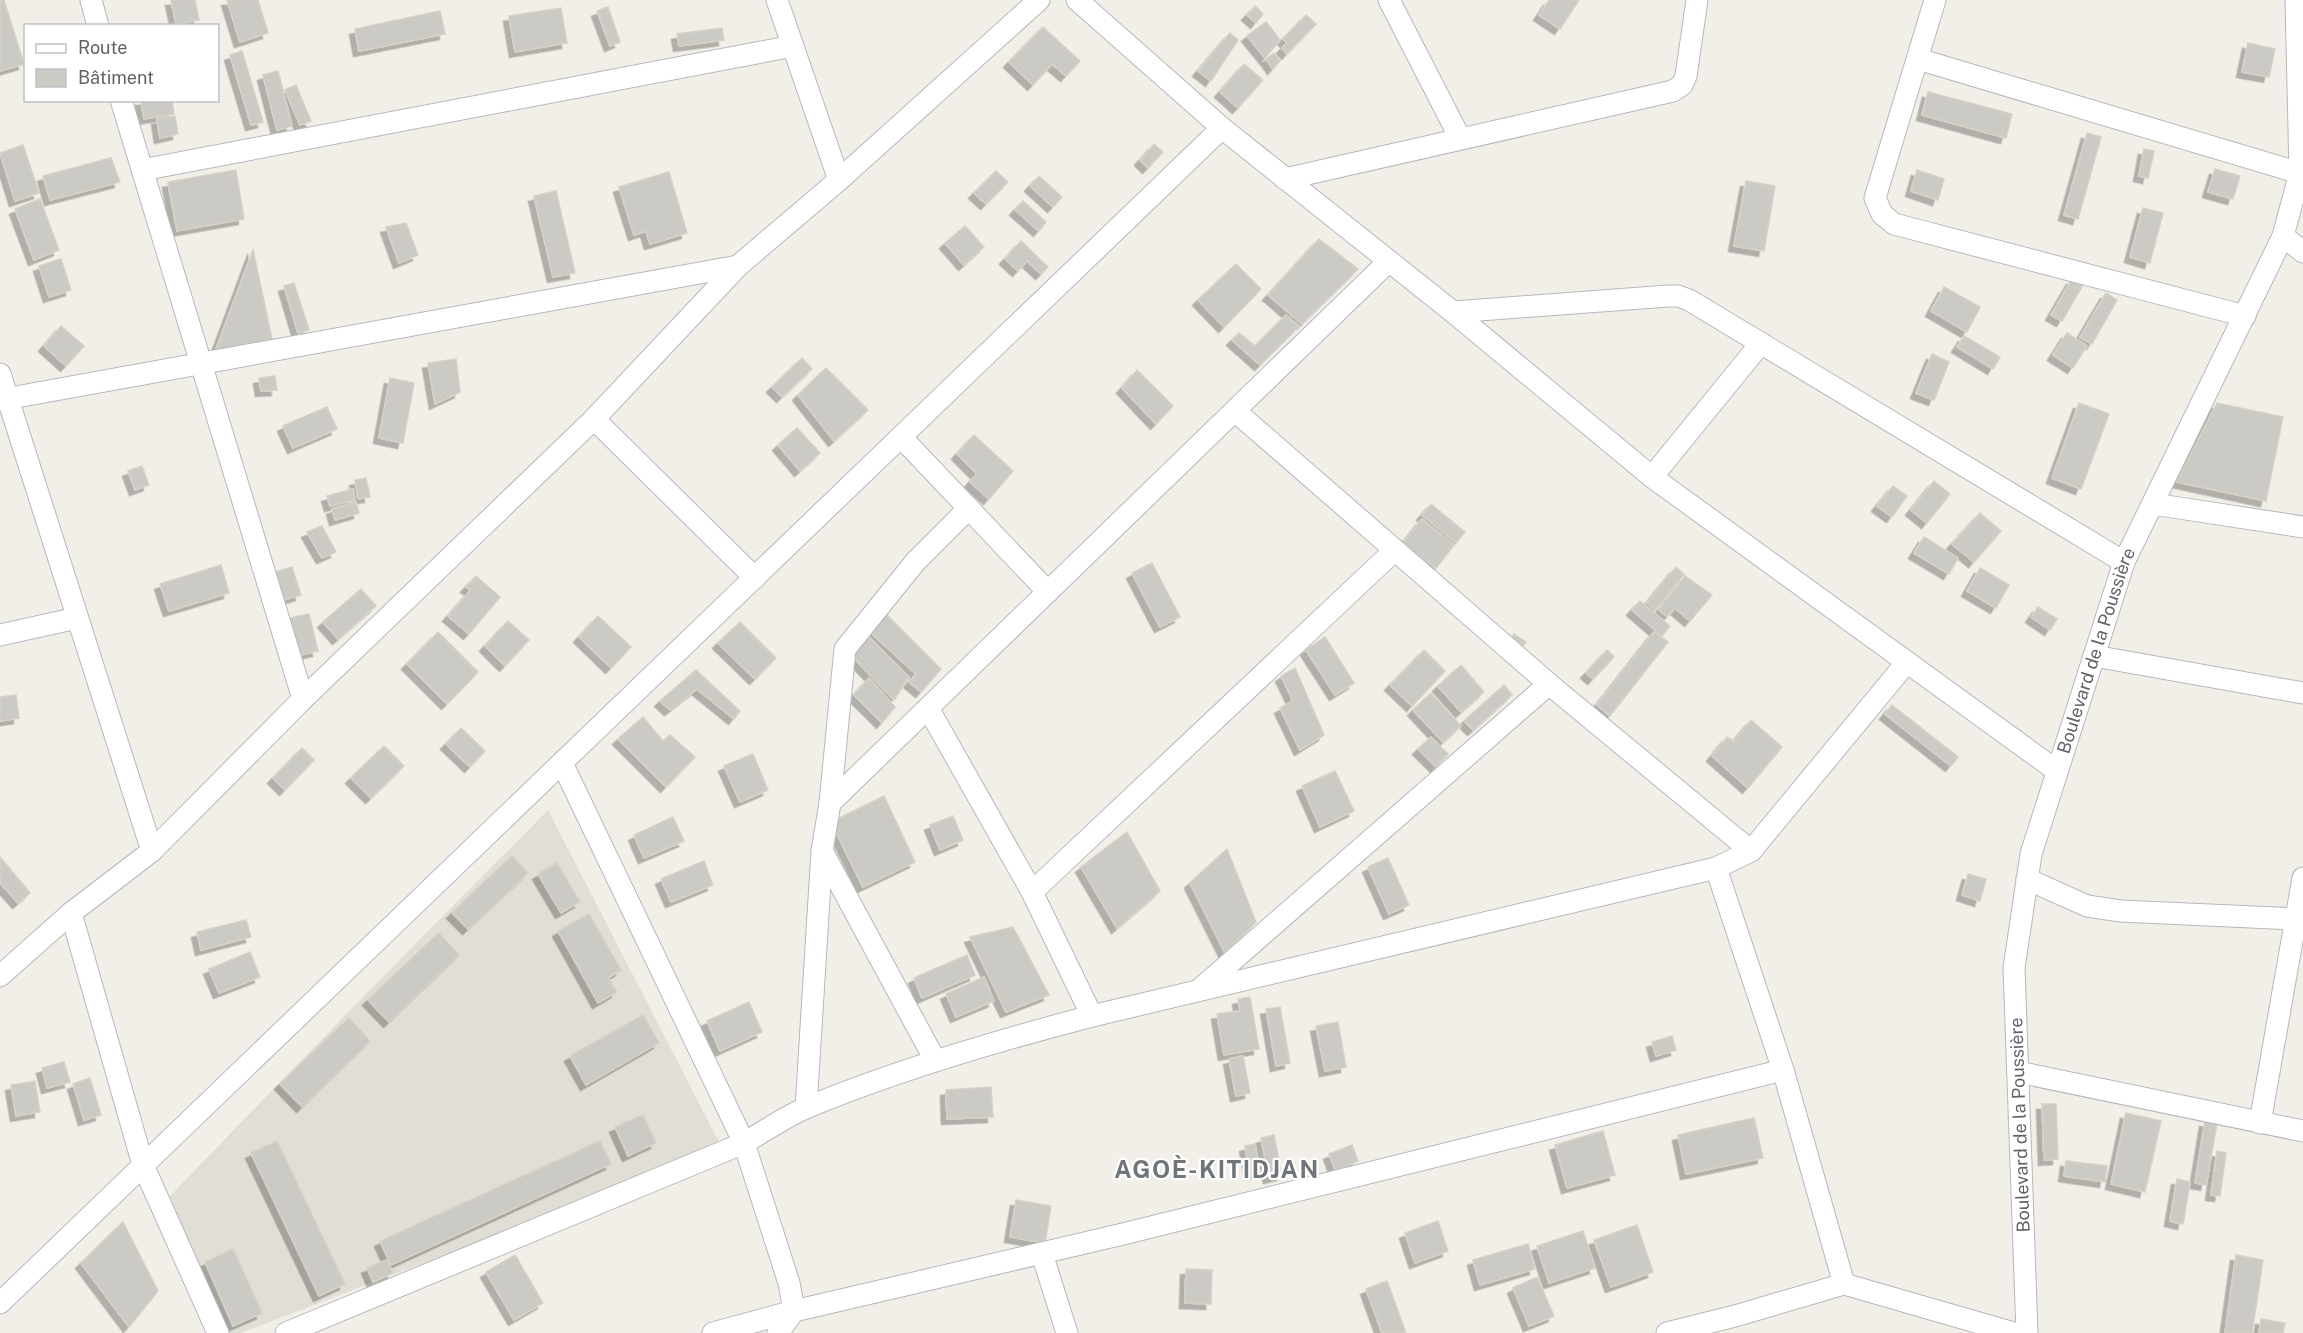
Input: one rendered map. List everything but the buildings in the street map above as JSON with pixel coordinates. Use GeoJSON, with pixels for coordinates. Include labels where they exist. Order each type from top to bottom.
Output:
{"type":"FeatureCollection","features":[{"type":"Feature","properties":{"kind":"street"},"geometry":{"type":"LineString","coordinates":[[91,0],[97,24]]}},
{"type":"Feature","properties":{"kind":"street"},"geometry":{"type":"LineString","coordinates":[[777,0],[839,180]]}},
{"type":"Feature","properties":{"kind":"street"},"geometry":{"type":"LineString","coordinates":[[0,976],[71,913],[152,851],[303,699],[594,418],[738,266],[839,180],[1038,0]]}},
{"type":"Feature","properties":{"kind":"street"},"geometry":{"type":"LineString","coordinates":[[1077,0],[1222,128],[1453,312],[1653,477],[2057,771]]}},
{"type":"Feature","properties":{"kind":"street"},"geometry":{"type":"LineString","coordinates":[[1389,0],[1460,138]]}},
{"type":"Feature","properties":{"kind":"street"},"geometry":{"type":"LineString","coordinates":[[1285,179],[1673,91],[1682,85],[1686,75],[1697,0]]}},
{"type":"Feature","properties":{"kind":"street"},"geometry":{"type":"LineString","coordinates":[[1935,0],[1875,198],[1882,214],[1894,224],[2245,316]]}},
{"type":"Feature","properties":{"kind":"street","name":"Boulevard de la Poussière"},"geometry":{"type":"LineString","coordinates":[[2027,1333],[2014,968],[2031,854],[2124,562],[2283,236],[2301,174],[2289,2]]}},
{"type":"Feature","properties":{"kind":"street"},"geometry":{"type":"LineString","coordinates":[[142,170],[793,46]]}},
{"type":"Feature","properties":{"kind":"street"},"geometry":{"type":"LineString","coordinates":[[1918,59],[2301,174]]}},
{"type":"Feature","properties":{"kind":"street"},"geometry":{"type":"LineString","coordinates":[[122,102],[303,699]]}},
{"type":"Feature","properties":{"kind":"street"},"geometry":{"type":"LineString","coordinates":[[0,1303],[1222,128]]}},
{"type":"Feature","properties":{"kind":"street"},"geometry":{"type":"LineString","coordinates":[[2283,236],[2303,252]]}},
{"type":"Feature","properties":{"kind":"street"},"geometry":{"type":"LineString","coordinates":[[830,802],[1389,261]]}},
{"type":"Feature","properties":{"kind":"street"},"geometry":{"type":"LineString","coordinates":[[4,399],[738,266]]}},
{"type":"Feature","properties":{"kind":"street"},"geometry":{"type":"LineString","coordinates":[[1453,312],[1678,296],[1689,300],[2124,562]]}},
{"type":"Feature","properties":{"kind":"street"},"geometry":{"type":"LineString","coordinates":[[1653,477],[1761,343]]}},
{"type":"Feature","properties":{"kind":"street"},"geometry":{"type":"LineString","coordinates":[[0,374],[4,399],[152,851]]}},
{"type":"Feature","properties":{"kind":"street"},"geometry":{"type":"LineString","coordinates":[[1235,411],[1549,684],[1751,851]]}},
{"type":"Feature","properties":{"kind":"street"},"geometry":{"type":"LineString","coordinates":[[594,418],[755,578]]}},
{"type":"Feature","properties":{"kind":"street"},"geometry":{"type":"LineString","coordinates":[[901,437],[1048,592]]}},
{"type":"Feature","properties":{"kind":"street"},"geometry":{"type":"LineString","coordinates":[[2153,504],[2303,527]]}},
{"type":"Feature","properties":{"kind":"street"},"geometry":{"type":"LineString","coordinates":[[806,1108],[822,851],[830,802],[845,649],[916,561],[969,508]]}},
{"type":"Feature","properties":{"kind":"street"},"geometry":{"type":"LineString","coordinates":[[1032,892],[1395,550]]}},
{"type":"Feature","properties":{"kind":"street"},"geometry":{"type":"LineString","coordinates":[[0,635],[77,618]]}},
{"type":"Feature","properties":{"kind":"street"},"geometry":{"type":"LineString","coordinates":[[2094,656],[2303,693]]}},
{"type":"Feature","properties":{"kind":"street"},"geometry":{"type":"LineString","coordinates":[[286,1333],[744,1143],[806,1108],[935,1060],[1092,1016],[1716,868],[1751,851],[1907,662]]}},
{"type":"Feature","properties":{"kind":"street"},"geometry":{"type":"LineString","coordinates":[[1195,993],[1549,684]]}},
{"type":"Feature","properties":{"kind":"street"},"geometry":{"type":"LineString","coordinates":[[928,708],[1032,892],[1092,1016]]}},
{"type":"Feature","properties":{"kind":"street"},"geometry":{"type":"LineString","coordinates":[[562,763],[744,1143],[789,1283],[794,1311],[778,1333]]}},
{"type":"Feature","properties":{"kind":"street"},"geometry":{"type":"LineString","coordinates":[[822,851],[935,1060]]}},
{"type":"Feature","properties":{"kind":"street"},"geometry":{"type":"LineString","coordinates":[[1716,868],[1782,1070],[1844,1284]]}},
{"type":"Feature","properties":{"kind":"street"},"geometry":{"type":"LineString","coordinates":[[2260,1123],[2303,878]]}},
{"type":"Feature","properties":{"kind":"street"},"geometry":{"type":"LineString","coordinates":[[2027,879],[2087,906],[2121,911],[2296,919]]}},
{"type":"Feature","properties":{"kind":"street"},"geometry":{"type":"LineString","coordinates":[[71,913],[143,1165],[218,1333]]}},
{"type":"Feature","properties":{"kind":"street"},"geometry":{"type":"LineString","coordinates":[[713,1333],[794,1311],[1042,1254],[1782,1070]]}},
{"type":"Feature","properties":{"kind":"street"},"geometry":{"type":"LineString","coordinates":[[2018,1072],[2303,1131]]}},
{"type":"Feature","properties":{"kind":"street"},"geometry":{"type":"LineString","coordinates":[[1042,1254],[1067,1333]]}},
{"type":"Feature","properties":{"kind":"street"},"geometry":{"type":"LineString","coordinates":[[1667,1333],[1738,1325],[1844,1284],[2013,1333]]}},
{"type":"Feature","properties":{"kind":"shaded area"},"geometry":{"type":"Polygon","coordinates":[[[548,810],[722,1148],[241,1333],[227,1333],[169,1197],[548,810]]]}},
{"type":"Feature","properties":{"kind":"district","name":"AGOÈ-KITIDJAN"},"geometry":{"type":"Point","coordinates":[1217,1170]}}]}
